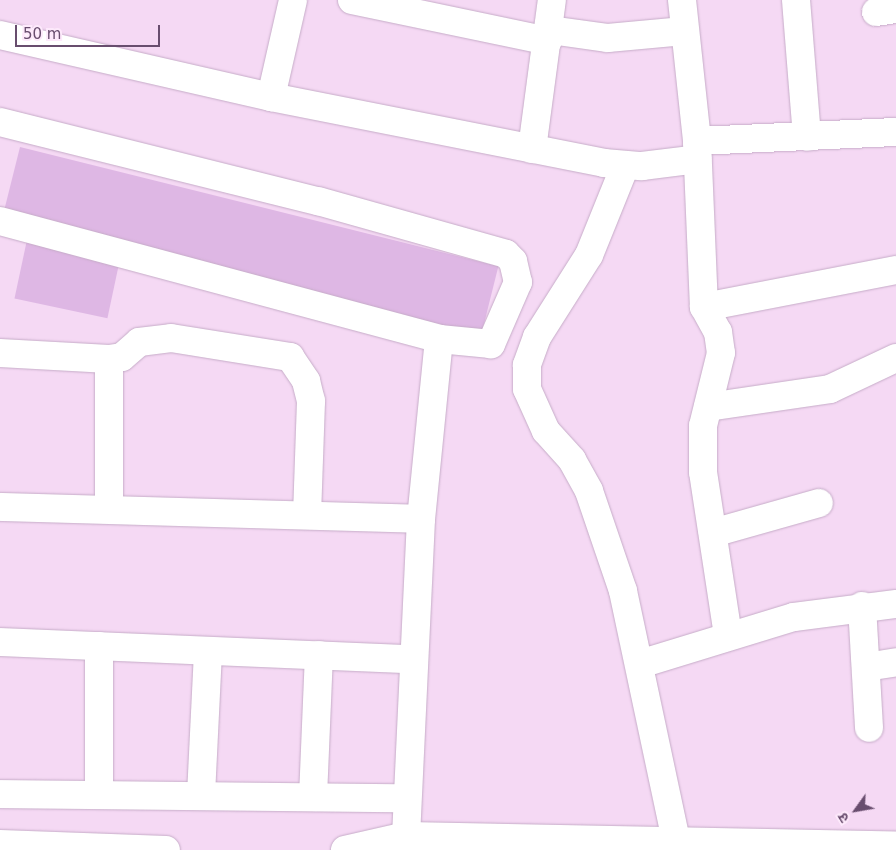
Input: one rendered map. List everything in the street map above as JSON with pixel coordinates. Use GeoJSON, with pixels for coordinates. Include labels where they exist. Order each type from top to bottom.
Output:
{"type":"FeatureCollection","features":[{"type":"Feature","properties":{"kind":"street"},"geometry":{"type":"LineString","coordinates":[[271,97],[293,0]]}},
{"type":"Feature","properties":{"kind":"street"},"geometry":{"type":"LineString","coordinates":[[352,0],[549,36],[614,38],[684,31]]}},
{"type":"Feature","properties":{"kind":"street"},"geometry":{"type":"LineString","coordinates":[[532,149],[549,36],[552,0]]}},
{"type":"Feature","properties":{"kind":"street"},"geometry":{"type":"LineString","coordinates":[[682,0],[697,150],[704,307],[718,332],[721,353],[708,407],[702,444],[728,635]]}},
{"type":"Feature","properties":{"kind":"street"},"geometry":{"type":"LineString","coordinates":[[796,0],[807,137]]}},
{"type":"Feature","properties":{"kind":"street"},"geometry":{"type":"LineString","coordinates":[[0,35],[271,97],[625,166],[697,150],[807,137],[896,132]]}},
{"type":"Feature","properties":{"kind":"street"},"geometry":{"type":"LineString","coordinates":[[0,122],[318,200],[506,254],[513,261],[518,282],[491,344],[439,339],[0,221]]}},
{"type":"Feature","properties":{"kind":"street"},"geometry":{"type":"LineString","coordinates":[[625,166],[589,256],[537,337],[527,365],[527,390],[546,431],[572,460],[590,491],[624,591],[676,841]]}},
{"type":"Feature","properties":{"kind":"street"},"geometry":{"type":"LineString","coordinates":[[704,307],[896,270]]}},
{"type":"Feature","properties":{"kind":"street"},"geometry":{"type":"LineString","coordinates":[[0,353],[109,359],[122,356],[138,342],[155,338],[290,358],[306,381],[311,401],[307,515]]}},
{"type":"Feature","properties":{"kind":"street"},"geometry":{"type":"LineString","coordinates":[[406,836],[421,519],[439,339]]}},
{"type":"Feature","properties":{"kind":"street"},"geometry":{"type":"LineString","coordinates":[[708,407],[839,387],[896,358]]}},
{"type":"Feature","properties":{"kind":"street"},"geometry":{"type":"LineString","coordinates":[[109,359],[109,509]]}},
{"type":"Feature","properties":{"kind":"street"},"geometry":{"type":"LineString","coordinates":[[713,533],[819,503]]}},
{"type":"Feature","properties":{"kind":"street"},"geometry":{"type":"LineString","coordinates":[[0,507],[421,519]]}},
{"type":"Feature","properties":{"kind":"street"},"geometry":{"type":"LineString","coordinates":[[640,664],[728,635],[794,617],[862,606],[896,604]]}},
{"type":"Feature","properties":{"kind":"street"},"geometry":{"type":"LineString","coordinates":[[862,606],[869,728]]}},
{"type":"Feature","properties":{"kind":"street"},"geometry":{"type":"LineString","coordinates":[[0,642],[414,659]]}},
{"type":"Feature","properties":{"kind":"street"},"geometry":{"type":"LineString","coordinates":[[99,646],[99,794]]}},
{"type":"Feature","properties":{"kind":"street"},"geometry":{"type":"LineString","coordinates":[[201,795],[208,651]]}},
{"type":"Feature","properties":{"kind":"street"},"geometry":{"type":"LineString","coordinates":[[314,797],[319,655]]}},
{"type":"Feature","properties":{"kind":"street"},"geometry":{"type":"LineString","coordinates":[[866,667],[896,662]]}},
{"type":"Feature","properties":{"kind":"street"},"geometry":{"type":"LineString","coordinates":[[0,794],[407,798]]}},
{"type":"Feature","properties":{"kind":"street"},"geometry":{"type":"LineString","coordinates":[[345,850],[406,836],[896,845]]}},
{"type":"Feature","properties":{"kind":"street"},"geometry":{"type":"LineString","coordinates":[[0,844],[166,850]]}},
{"type":"Feature","properties":{"kind":"shaded area"},"geometry":{"type":"Polygon","coordinates":[[[0,0],[896,0],[896,850],[0,850],[0,0]]]}},
{"type":"Feature","properties":{"kind":"building"},"geometry":{"type":"Polygon","coordinates":[[[20,147],[498,266],[481,336],[3,217],[20,147]]]}},
{"type":"Feature","properties":{"kind":"building"},"geometry":{"type":"Polygon","coordinates":[[[28,235],[121,255],[107,318],[14,299],[28,235]]]}}]}
